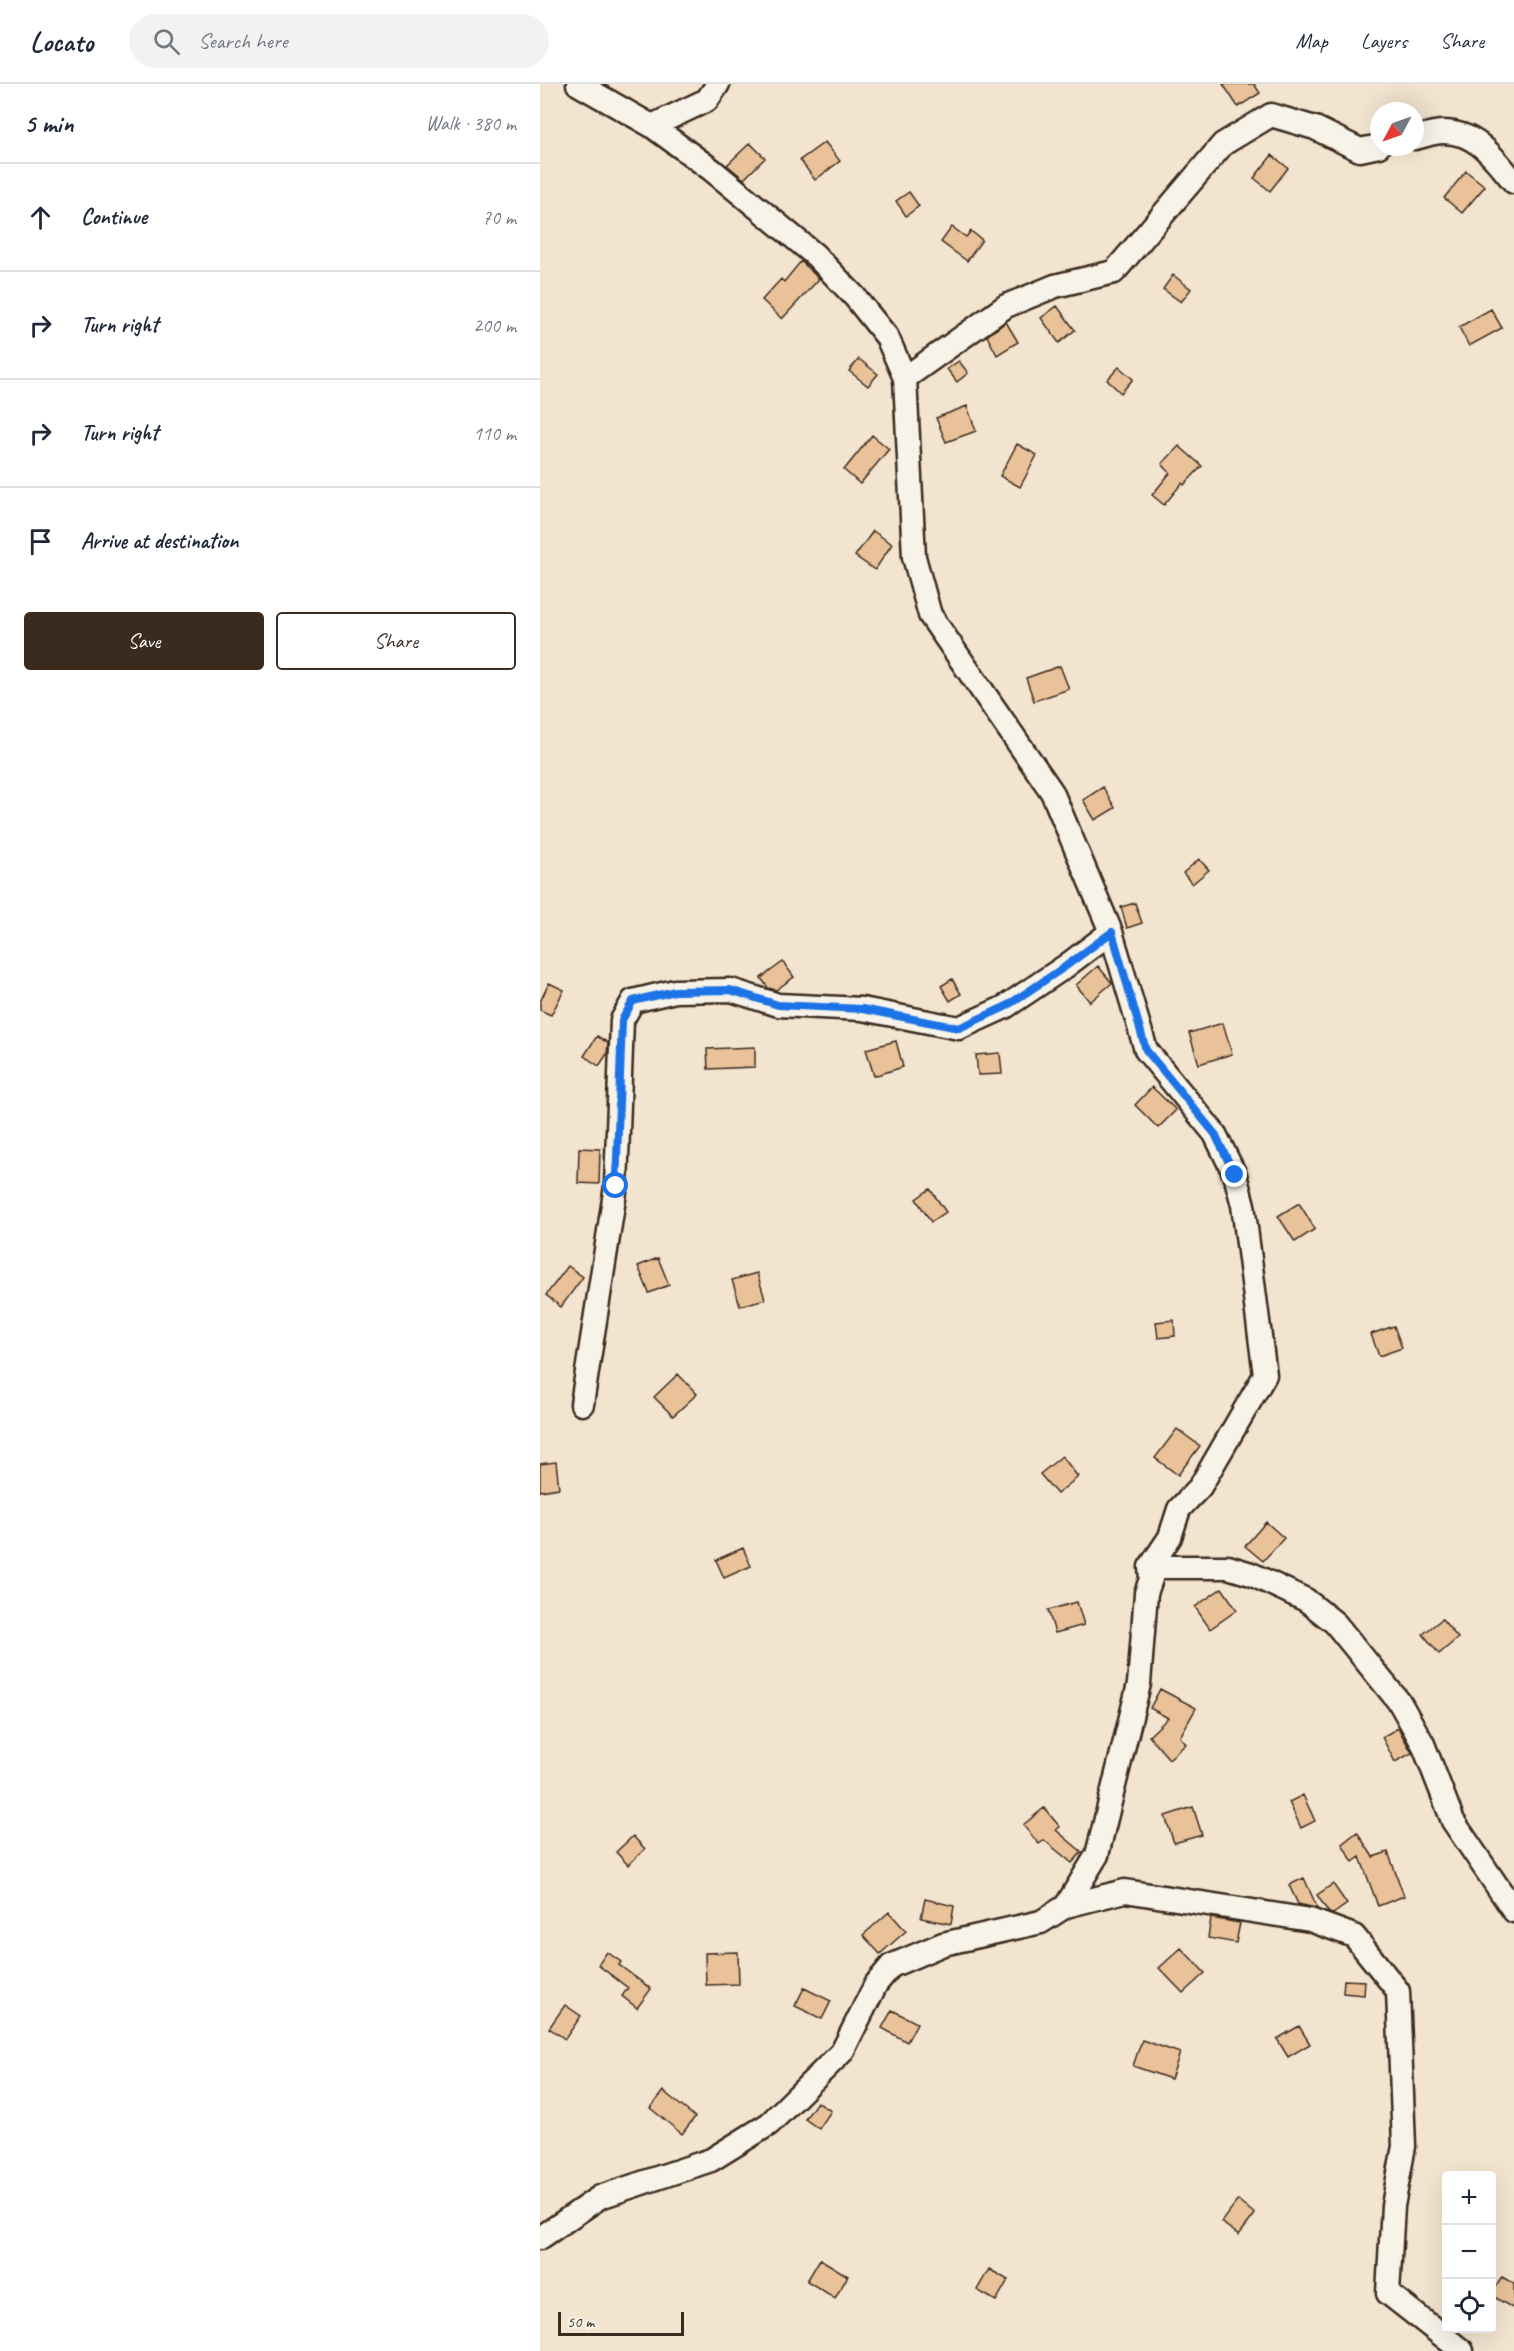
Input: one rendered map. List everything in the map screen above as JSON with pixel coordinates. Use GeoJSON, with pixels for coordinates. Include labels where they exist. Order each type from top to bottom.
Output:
{"type":"FeatureCollection","features":[{"type":"Feature","properties":{"kind":"street"},"geometry":{"type":"LineString","coordinates":[[578,84],[652,126],[712,170],[815,255],[855,297],[887,337],[905,378],[914,557],[930,615],[1052,792],[1112,932],[1146,1050],[1215,1134],[1235,1175],[1243,1205],[1265,1375],[1200,1487],[1179,1509],[1170,1537],[1150,1568],[1139,1684],[1100,1843],[1097,1855],[1066,1906]]}},
{"type":"Feature","properties":{"kind":"street"},"geometry":{"type":"LineString","coordinates":[[652,126],[707,100],[718,84]]}},
{"type":"Feature","properties":{"kind":"street"},"geometry":{"type":"LineString","coordinates":[[905,378],[1006,306],[1055,286],[1114,272],[1223,144],[1271,115],[1315,128],[1360,150],[1370,148]]}},
{"type":"Feature","properties":{"kind":"street"},"geometry":{"type":"LineString","coordinates":[[1424,136],[1443,132],[1465,135],[1484,146],[1514,182]]}},
{"type":"Feature","properties":{"kind":"street"},"geometry":{"type":"LineString","coordinates":[[582,1404],[616,1186],[622,1020],[633,1001],[675,991],[730,990],[778,1005],[862,1009],[959,1028],[1005,1007],[1112,932]]}},
{"type":"Feature","properties":{"kind":"street"},"geometry":{"type":"LineString","coordinates":[[1150,1568],[1228,1567],[1251,1574],[1306,1600],[1335,1623],[1400,1703],[1423,1744],[1454,1821],[1514,1911]]}},
{"type":"Feature","properties":{"kind":"street"},"geometry":{"type":"LineString","coordinates":[[540,2238],[600,2197],[711,2160],[769,2124],[842,2052],[876,1983],[891,1966],[943,1944],[1041,1922],[1066,1906],[1125,1891],[1310,1920],[1354,1936],[1398,1991],[1404,2146],[1393,2206],[1388,2293],[1462,2351]]}},
{"type":"Feature","properties":{"kind":"building"},"geometry":{"type":"Polygon","coordinates":[[[1223,84],[1254,84],[1260,93],[1238,107],[1223,84]]]}},
{"type":"Feature","properties":{"kind":"building"},"geometry":{"type":"Polygon","coordinates":[[[825,142],[840,161],[815,180],[800,160],[825,142]]]}},
{"type":"Feature","properties":{"kind":"building"},"geometry":{"type":"Polygon","coordinates":[[[750,143],[765,158],[744,179],[727,165],[750,143]]]}},
{"type":"Feature","properties":{"kind":"building"},"geometry":{"type":"Polygon","coordinates":[[[1272,155],[1288,168],[1270,191],[1254,178],[1272,155]]]}},
{"type":"Feature","properties":{"kind":"building"},"geometry":{"type":"Polygon","coordinates":[[[1466,171],[1485,186],[1462,213],[1444,198],[1466,171]]]}},
{"type":"Feature","properties":{"kind":"building"},"geometry":{"type":"Polygon","coordinates":[[[909,192],[919,206],[906,216],[896,201],[909,192]]]}},
{"type":"Feature","properties":{"kind":"building"},"geometry":{"type":"Polygon","coordinates":[[[952,227],[966,237],[971,231],[982,240],[967,261],[941,242],[952,227]]]}},
{"type":"Feature","properties":{"kind":"building"},"geometry":{"type":"Polygon","coordinates":[[[801,261],[819,279],[782,319],[762,300],[781,279],[784,282],[801,261]]]}},
{"type":"Feature","properties":{"kind":"building"},"geometry":{"type":"Polygon","coordinates":[[[1173,275],[1191,289],[1181,302],[1163,289],[1173,275]]]}},
{"type":"Feature","properties":{"kind":"building"},"geometry":{"type":"Polygon","coordinates":[[[1057,306],[1075,330],[1059,343],[1041,318],[1057,306]]]}},
{"type":"Feature","properties":{"kind":"building"},"geometry":{"type":"Polygon","coordinates":[[[1491,309],[1502,328],[1469,346],[1459,327],[1491,309]]]}},
{"type":"Feature","properties":{"kind":"building"},"geometry":{"type":"Polygon","coordinates":[[[1006,322],[1018,342],[997,355],[987,336],[1006,322]]]}},
{"type":"Feature","properties":{"kind":"building"},"geometry":{"type":"Polygon","coordinates":[[[859,359],[878,374],[868,386],[849,371],[859,359]]]}},
{"type":"Feature","properties":{"kind":"building"},"geometry":{"type":"Polygon","coordinates":[[[959,361],[968,373],[957,382],[947,369],[959,361]]]}},
{"type":"Feature","properties":{"kind":"building"},"geometry":{"type":"Polygon","coordinates":[[[1119,367],[1133,379],[1121,393],[1107,380],[1119,367]]]}},
{"type":"Feature","properties":{"kind":"building"},"geometry":{"type":"Polygon","coordinates":[[[967,406],[976,431],[946,442],[936,418],[967,406]]]}},
{"type":"Feature","properties":{"kind":"building"},"geometry":{"type":"Polygon","coordinates":[[[872,435],[889,449],[860,484],[844,470],[872,435]]]}},
{"type":"Feature","properties":{"kind":"building"},"geometry":{"type":"Polygon","coordinates":[[[1017,444],[1037,455],[1020,487],[1000,476],[1017,444]]]}},
{"type":"Feature","properties":{"kind":"building"},"geometry":{"type":"Polygon","coordinates":[[[1179,446],[1202,466],[1184,485],[1182,483],[1164,505],[1152,495],[1170,473],[1162,464],[1179,446]]]}},
{"type":"Feature","properties":{"kind":"building"},"geometry":{"type":"Polygon","coordinates":[[[873,531],[892,544],[875,570],[855,556],[873,531]]]}},
{"type":"Feature","properties":{"kind":"building"},"geometry":{"type":"Polygon","coordinates":[[[1060,666],[1069,689],[1034,701],[1026,678],[1060,666]]]}},
{"type":"Feature","properties":{"kind":"building"},"geometry":{"type":"Polygon","coordinates":[[[1103,787],[1115,808],[1095,820],[1083,800],[1103,787]]]}},
{"type":"Feature","properties":{"kind":"building"},"geometry":{"type":"Polygon","coordinates":[[[1199,859],[1209,870],[1192,884],[1183,873],[1199,859]]]}},
{"type":"Feature","properties":{"kind":"building"},"geometry":{"type":"Polygon","coordinates":[[[1135,903],[1142,923],[1127,928],[1121,907],[1135,903]]]}},
{"type":"Feature","properties":{"kind":"building"},"geometry":{"type":"Polygon","coordinates":[[[783,962],[794,977],[776,990],[768,988],[761,978],[783,962]]]}},
{"type":"Feature","properties":{"kind":"building"},"geometry":{"type":"Polygon","coordinates":[[[1098,966],[1112,983],[1090,1002],[1076,985],[1098,966]]]}},
{"type":"Feature","properties":{"kind":"building"},"geometry":{"type":"Polygon","coordinates":[[[952,979],[961,994],[950,1001],[941,986],[952,979]]]}},
{"type":"Feature","properties":{"kind":"building"},"geometry":{"type":"Polygon","coordinates":[[[549,983],[564,990],[551,1015],[540,1010],[540,1002],[549,983]]]}},
{"type":"Feature","properties":{"kind":"building"},"geometry":{"type":"Polygon","coordinates":[[[1223,1023],[1232,1054],[1199,1064],[1189,1033],[1223,1023]]]}},
{"type":"Feature","properties":{"kind":"building"},"geometry":{"type":"Polygon","coordinates":[[[597,1036],[608,1043],[607,1054],[599,1066],[584,1056],[597,1036]]]}},
{"type":"Feature","properties":{"kind":"building"},"geometry":{"type":"Polygon","coordinates":[[[896,1041],[903,1067],[874,1076],[866,1049],[896,1041]]]}},
{"type":"Feature","properties":{"kind":"building"},"geometry":{"type":"Polygon","coordinates":[[[755,1047],[755,1067],[708,1069],[707,1049],[755,1047]]]}},
{"type":"Feature","properties":{"kind":"building"},"geometry":{"type":"Polygon","coordinates":[[[1000,1053],[1002,1074],[978,1075],[976,1055],[1000,1053]]]}},
{"type":"Feature","properties":{"kind":"building"},"geometry":{"type":"Polygon","coordinates":[[[1152,1087],[1176,1110],[1158,1128],[1135,1105],[1152,1087]]]}},
{"type":"Feature","properties":{"kind":"building"},"geometry":{"type":"Polygon","coordinates":[[[579,1148],[600,1149],[599,1184],[578,1183],[579,1148]]]}},
{"type":"Feature","properties":{"kind":"building"},"geometry":{"type":"Polygon","coordinates":[[[930,1189],[946,1212],[931,1222],[916,1199],[930,1189]]]}},
{"type":"Feature","properties":{"kind":"building"},"geometry":{"type":"Polygon","coordinates":[[[1299,1203],[1315,1229],[1295,1242],[1278,1216],[1299,1203]]]}},
{"type":"Feature","properties":{"kind":"building"},"geometry":{"type":"Polygon","coordinates":[[[658,1258],[669,1285],[649,1293],[638,1266],[658,1258]]]}},
{"type":"Feature","properties":{"kind":"building"},"geometry":{"type":"Polygon","coordinates":[[[568,1266],[583,1277],[561,1307],[546,1295],[568,1266]]]}},
{"type":"Feature","properties":{"kind":"building"},"geometry":{"type":"Polygon","coordinates":[[[757,1273],[765,1299],[740,1306],[732,1280],[757,1273]]]}},
{"type":"Feature","properties":{"kind":"building"},"geometry":{"type":"Polygon","coordinates":[[[1174,1320],[1175,1336],[1158,1338],[1156,1322],[1174,1320]]]}},
{"type":"Feature","properties":{"kind":"building"},"geometry":{"type":"Polygon","coordinates":[[[1394,1326],[1402,1348],[1379,1356],[1371,1334],[1394,1326]]]}},
{"type":"Feature","properties":{"kind":"building"},"geometry":{"type":"Polygon","coordinates":[[[678,1374],[697,1394],[673,1416],[654,1397],[678,1374]]]}},
{"type":"Feature","properties":{"kind":"building"},"geometry":{"type":"Polygon","coordinates":[[[1177,1429],[1200,1446],[1178,1475],[1155,1458],[1177,1429]]]}},
{"type":"Feature","properties":{"kind":"building"},"geometry":{"type":"Polygon","coordinates":[[[1062,1456],[1078,1477],[1057,1494],[1040,1474],[1062,1456]]]}},
{"type":"Feature","properties":{"kind":"building"},"geometry":{"type":"Polygon","coordinates":[[[556,1462],[559,1488],[540,1491],[540,1464],[556,1462]]]}},
{"type":"Feature","properties":{"kind":"building"},"geometry":{"type":"Polygon","coordinates":[[[1266,1522],[1284,1538],[1263,1561],[1245,1546],[1266,1522]]]}},
{"type":"Feature","properties":{"kind":"building"},"geometry":{"type":"Polygon","coordinates":[[[743,1548],[751,1566],[724,1578],[716,1560],[743,1548]]]}},
{"type":"Feature","properties":{"kind":"building"},"geometry":{"type":"Polygon","coordinates":[[[1222,1588],[1237,1610],[1210,1629],[1195,1607],[1222,1588]]]}},
{"type":"Feature","properties":{"kind":"building"},"geometry":{"type":"Polygon","coordinates":[[[1077,1602],[1084,1625],[1055,1633],[1048,1610],[1077,1602]]]}},
{"type":"Feature","properties":{"kind":"building"},"geometry":{"type":"Polygon","coordinates":[[[1442,1619],[1458,1638],[1439,1654],[1423,1634],[1442,1619]]]}},
{"type":"Feature","properties":{"kind":"building"},"geometry":{"type":"Polygon","coordinates":[[[1160,1689],[1196,1708],[1180,1737],[1186,1744],[1169,1759],[1149,1736],[1168,1718],[1150,1708],[1160,1689]]]}},
{"type":"Feature","properties":{"kind":"building"},"geometry":{"type":"Polygon","coordinates":[[[1398,1728],[1412,1753],[1395,1762],[1382,1737],[1398,1728]]]}},
{"type":"Feature","properties":{"kind":"building"},"geometry":{"type":"Polygon","coordinates":[[[1303,1795],[1315,1821],[1301,1828],[1289,1802],[1303,1795]]]}},
{"type":"Feature","properties":{"kind":"building"},"geometry":{"type":"Polygon","coordinates":[[[1193,1807],[1202,1835],[1174,1843],[1165,1816],[1193,1807]]]}},
{"type":"Feature","properties":{"kind":"building"},"geometry":{"type":"Polygon","coordinates":[[[1044,1808],[1060,1827],[1056,1830],[1082,1852],[1072,1863],[1044,1840],[1039,1844],[1023,1825],[1044,1808]]]}},
{"type":"Feature","properties":{"kind":"building"},"geometry":{"type":"Polygon","coordinates":[[[1357,1832],[1373,1857],[1388,1852],[1404,1896],[1378,1906],[1360,1857],[1353,1862],[1342,1844],[1357,1832]]]}},
{"type":"Feature","properties":{"kind":"building"},"geometry":{"type":"Polygon","coordinates":[[[633,1836],[645,1849],[628,1865],[616,1852],[633,1836]]]}},
{"type":"Feature","properties":{"kind":"building"},"geometry":{"type":"Polygon","coordinates":[[[1304,1878],[1316,1908],[1298,1904],[1289,1885],[1304,1878]]]}},
{"type":"Feature","properties":{"kind":"building"},"geometry":{"type":"Polygon","coordinates":[[[1333,1884],[1347,1904],[1333,1914],[1329,1913],[1317,1895],[1333,1884]]]}},
{"type":"Feature","properties":{"kind":"building"},"geometry":{"type":"Polygon","coordinates":[[[925,1899],[954,1906],[951,1924],[921,1918],[925,1899]]]}},
{"type":"Feature","properties":{"kind":"building"},"geometry":{"type":"Polygon","coordinates":[[[889,1912],[906,1931],[880,1954],[863,1935],[889,1912]]]}},
{"type":"Feature","properties":{"kind":"building"},"geometry":{"type":"Polygon","coordinates":[[[1211,1918],[1240,1923],[1236,1943],[1208,1938],[1211,1918]]]}},
{"type":"Feature","properties":{"kind":"building"},"geometry":{"type":"Polygon","coordinates":[[[1181,1948],[1205,1973],[1183,1993],[1159,1968],[1181,1948]]]}},
{"type":"Feature","properties":{"kind":"building"},"geometry":{"type":"Polygon","coordinates":[[[607,1952],[621,1962],[619,1965],[651,1989],[637,2008],[622,1996],[628,1988],[598,1965],[607,1952]]]}},
{"type":"Feature","properties":{"kind":"building"},"geometry":{"type":"Polygon","coordinates":[[[738,1952],[739,1984],[706,1985],[705,1953],[738,1952]]]}},
{"type":"Feature","properties":{"kind":"building"},"geometry":{"type":"Polygon","coordinates":[[[1344,1980],[1365,1981],[1364,1995],[1343,1993],[1344,1980]]]}},
{"type":"Feature","properties":{"kind":"building"},"geometry":{"type":"Polygon","coordinates":[[[804,1988],[831,2001],[822,2019],[795,2006],[804,1988]]]}},
{"type":"Feature","properties":{"kind":"building"},"geometry":{"type":"Polygon","coordinates":[[[565,2005],[581,2016],[565,2039],[549,2028],[565,2005]]]}},
{"type":"Feature","properties":{"kind":"building"},"geometry":{"type":"Polygon","coordinates":[[[892,2010],[917,2023],[907,2042],[882,2028],[892,2010]]]}},
{"type":"Feature","properties":{"kind":"building"},"geometry":{"type":"Polygon","coordinates":[[[1299,2026],[1310,2044],[1288,2057],[1277,2039],[1299,2026]]]}},
{"type":"Feature","properties":{"kind":"building"},"geometry":{"type":"Polygon","coordinates":[[[1142,2040],[1180,2053],[1171,2079],[1133,2066],[1142,2040]]]}},
{"type":"Feature","properties":{"kind":"building"},"geometry":{"type":"Polygon","coordinates":[[[663,2091],[695,2117],[682,2134],[650,2108],[663,2091]]]}},
{"type":"Feature","properties":{"kind":"building"},"geometry":{"type":"Polygon","coordinates":[[[817,2102],[831,2111],[819,2129],[805,2119],[817,2102]]]}},
{"type":"Feature","properties":{"kind":"building"},"geometry":{"type":"Polygon","coordinates":[[[1238,2200],[1255,2214],[1239,2235],[1221,2222],[1238,2200]]]}},
{"type":"Feature","properties":{"kind":"building"},"geometry":{"type":"Polygon","coordinates":[[[820,2259],[848,2276],[835,2298],[807,2281],[820,2259]]]}},
{"type":"Feature","properties":{"kind":"building"},"geometry":{"type":"Polygon","coordinates":[[[989,2269],[1008,2280],[996,2301],[977,2290],[989,2269]]]}},
{"type":"Feature","properties":{"kind":"building"},"geometry":{"type":"Polygon","coordinates":[[[1502,2277],[1514,2284],[1514,2309],[1496,2298],[1496,2287],[1502,2277]]]}},
{"type":"Feature","properties":{"kind":"route"},"geometry":{"type":"LineString","coordinates":[[616,1186],[622,1020],[633,1001],[675,991],[730,990],[778,1005],[862,1009],[959,1028],[1005,1007],[1112,932],[1146,1050],[1215,1134],[1235,1175]]}}]}
